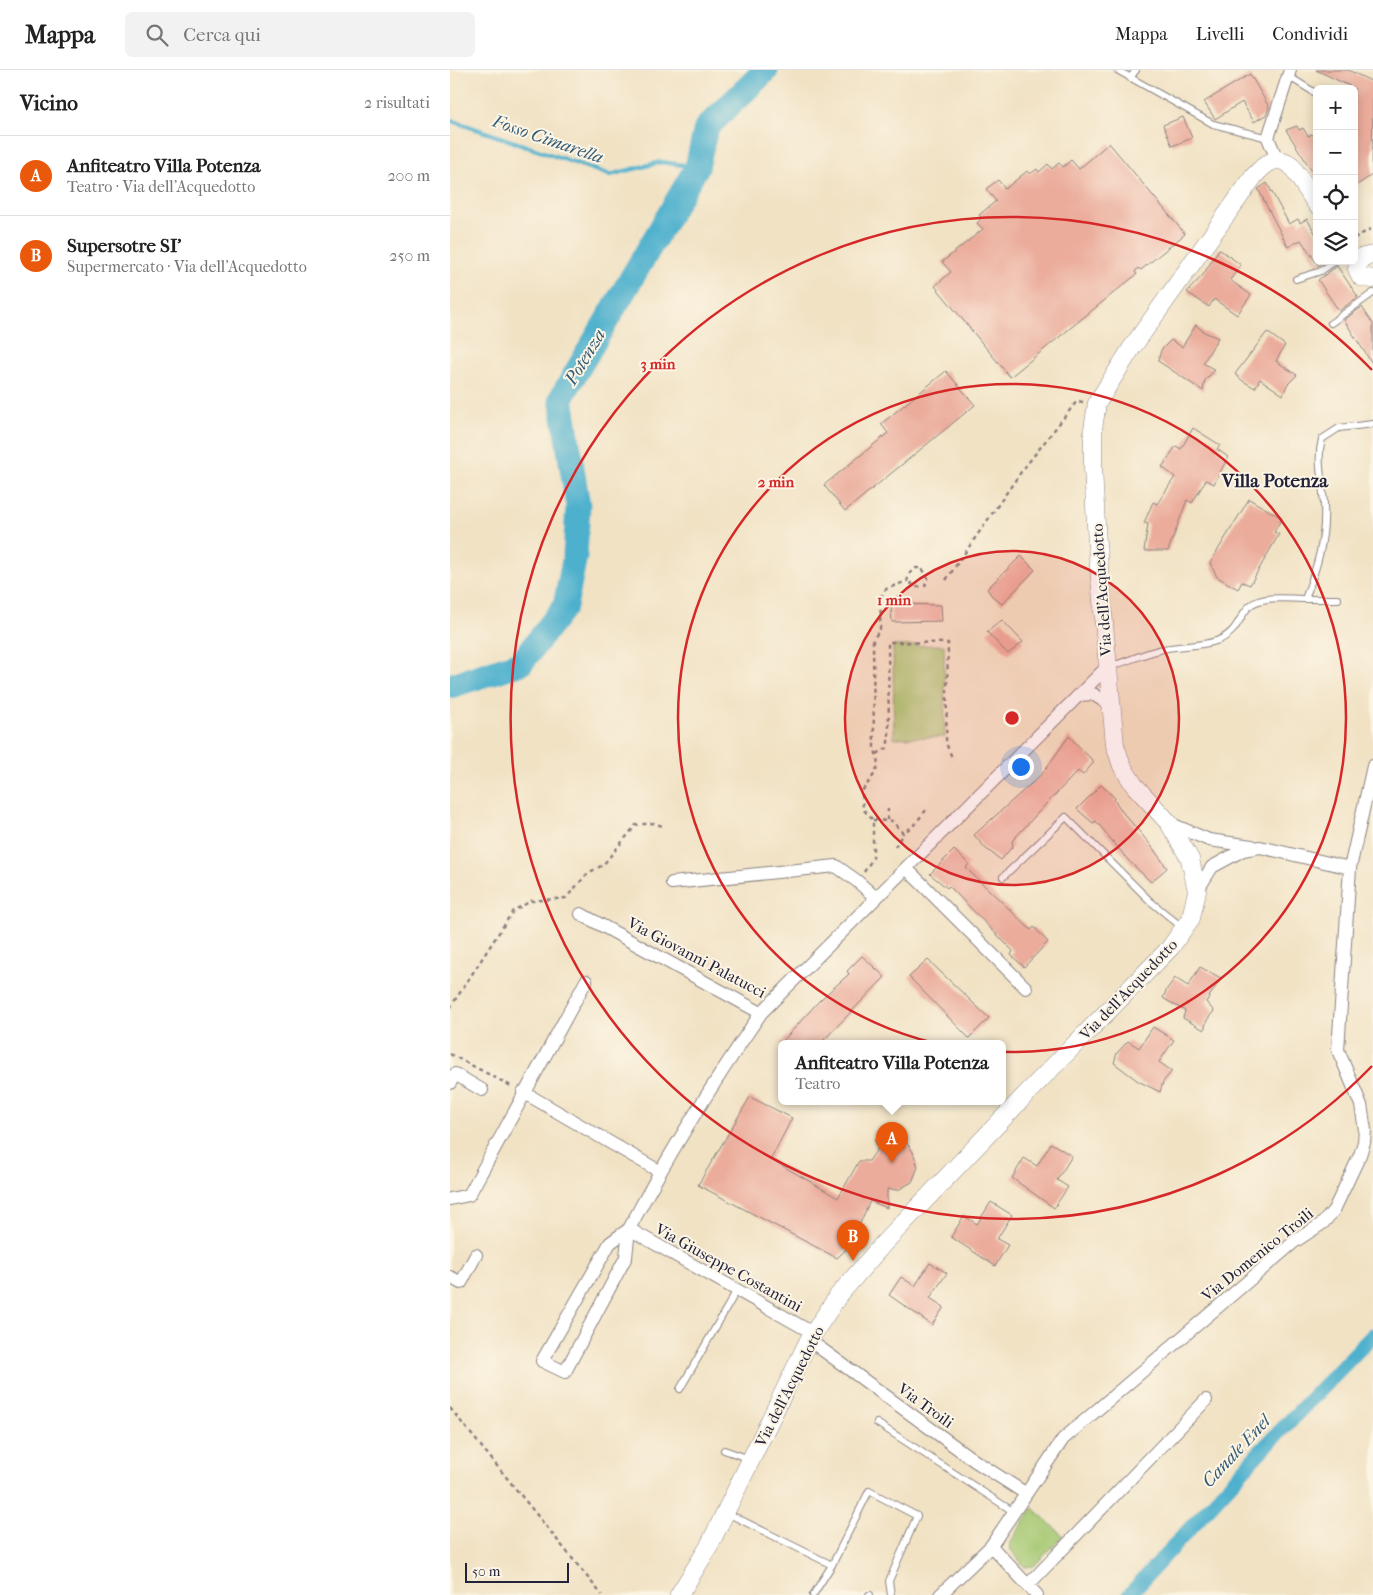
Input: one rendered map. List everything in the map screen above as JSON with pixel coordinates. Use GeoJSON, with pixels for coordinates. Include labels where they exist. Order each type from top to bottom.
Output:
{"type":"FeatureCollection","features":[{"type":"Feature","properties":{"kind":"street"},"geometry":{"type":"LineString","coordinates":[[1289,73],[1268,138],[1277,159],[1285,160],[1291,164],[1313,199]]}},
{"type":"Feature","properties":{"kind":"street","name":"Via dell'Acquedotto"},"geometry":{"type":"LineString","coordinates":[[679,1595],[708,1548],[811,1337],[838,1296],[883,1244],[1032,1088],[1170,948],[1191,918],[1197,891],[1190,859],[1169,823],[1134,785],[1122,766],[1115,745],[1110,705],[1093,467],[1093,429],[1097,403],[1127,355],[1254,176],[1268,162],[1277,159]]}},
{"type":"Feature","properties":{"kind":"street","name":"Via Giovanni Palatucci"},"geometry":{"type":"LineString","coordinates":[[581,914],[761,1013],[1107,667]]}},
{"type":"Feature","properties":{"kind":"street"},"geometry":{"type":"LineString","coordinates":[[1078,695],[1093,694],[1110,705]]}},
{"type":"Feature","properties":{"kind":"street","name":"Via Domenico Troili"},"geometry":{"type":"LineString","coordinates":[[940,1595],[991,1546],[1063,1439],[1294,1242],[1322,1223],[1334,1210],[1360,1155],[1366,1130],[1364,1118],[1338,1050],[1350,868],[1373,766]]}},
{"type":"Feature","properties":{"kind":"street"},"geometry":{"type":"LineString","coordinates":[[1169,823],[1209,840],[1260,848],[1350,868]]}},
{"type":"Feature","properties":{"kind":"street"},"geometry":{"type":"LineString","coordinates":[[1197,891],[1212,867],[1243,850],[1260,848]]}},
{"type":"Feature","properties":{"kind":"street"},"geometry":{"type":"LineString","coordinates":[[672,883],[836,866],[876,898]]}},
{"type":"Feature","properties":{"kind":"street"},"geometry":{"type":"LineString","coordinates":[[906,868],[1026,988]]}},
{"type":"Feature","properties":{"kind":"street"},"geometry":{"type":"LineString","coordinates":[[450,1199],[469,1195],[523,1092],[586,981]]}},
{"type":"Feature","properties":{"kind":"street","name":"Via Giuseppe Costantini"},"geometry":{"type":"LineString","coordinates":[[629,1229],[610,1243],[542,1361],[565,1372],[626,1257],[629,1229],[659,1170],[718,1075],[761,1013]]}},
{"type":"Feature","properties":{"kind":"street"},"geometry":{"type":"LineString","coordinates":[[450,1083],[455,1074],[482,1090]]}},
{"type":"Feature","properties":{"kind":"street"},"geometry":{"type":"LineString","coordinates":[[523,1092],[659,1170]]}},
{"type":"Feature","properties":{"kind":"street","name":"Via Giuseppe Costantini"},"geometry":{"type":"LineString","coordinates":[[629,1229],[737,1290],[811,1337]]}},
{"type":"Feature","properties":{"kind":"street"},"geometry":{"type":"LineString","coordinates":[[450,1277],[461,1283],[476,1255]]}},
{"type":"Feature","properties":{"kind":"street","name":"Via Troili"},"geometry":{"type":"LineString","coordinates":[[811,1337],[975,1461],[1025,1493]]}},
{"type":"Feature","properties":{"kind":"street"},"geometry":{"type":"LineString","coordinates":[[1029,1584],[1206,1400]]}},
{"type":"Feature","properties":{"kind":"street"},"geometry":{"type":"LineString","coordinates":[[991,1546],[1029,1584],[1037,1595]]}},
{"type":"Feature","properties":{"kind":"lane"},"geometry":{"type":"LineString","coordinates":[[1117,70],[1212,124],[1268,138]]}},
{"type":"Feature","properties":{"kind":"lane"},"geometry":{"type":"LineString","coordinates":[[1130,78],[1136,70]]}},
{"type":"Feature","properties":{"kind":"lane"},"geometry":{"type":"LineString","coordinates":[[1289,73],[1313,91]]}},
{"type":"Feature","properties":{"kind":"lane"},"geometry":{"type":"LineString","coordinates":[[1296,280],[1321,271],[1329,265]]}},
{"type":"Feature","properties":{"kind":"lane"},"geometry":{"type":"LineString","coordinates":[[1331,324],[1366,268]]}},
{"type":"Feature","properties":{"kind":"lane"},"geometry":{"type":"LineString","coordinates":[[1305,599],[1316,571],[1324,536],[1324,503],[1319,460],[1322,439],[1339,428],[1373,424]]}},
{"type":"Feature","properties":{"kind":"lane"},"geometry":{"type":"LineString","coordinates":[[1107,667],[1146,653],[1176,646],[1198,645],[1220,640],[1232,633],[1251,604],[1264,599],[1338,599]]}},
{"type":"Feature","properties":{"kind":"lane"},"geometry":{"type":"LineString","coordinates":[[1003,877],[1066,817],[1150,902],[1184,929]]}},
{"type":"Feature","properties":{"kind":"lane"},"geometry":{"type":"LineString","coordinates":[[680,1389],[737,1290]]}},
{"type":"Feature","properties":{"kind":"lane"},"geometry":{"type":"LineString","coordinates":[[877,1423],[1014,1512]]}},
{"type":"Feature","properties":{"kind":"lane"},"geometry":{"type":"LineString","coordinates":[[724,1450],[751,1460]]}},
{"type":"Feature","properties":{"kind":"lane"},"geometry":{"type":"LineString","coordinates":[[813,1595],[832,1564],[868,1491],[917,1516],[889,1580],[890,1595]]}},
{"type":"Feature","properties":{"kind":"lane"},"geometry":{"type":"LineString","coordinates":[[725,1512],[832,1564]]}},
{"type":"Feature","properties":{"kind":"path"},"geometry":{"type":"LineString","coordinates":[[1358,236],[1371,229]]}},
{"type":"Feature","properties":{"kind":"path"},"geometry":{"type":"LineString","coordinates":[[946,580],[1021,472],[1077,401],[1097,403]]}},
{"type":"Feature","properties":{"kind":"path"},"geometry":{"type":"LineString","coordinates":[[857,881],[873,858],[873,820],[863,809],[862,791],[877,770],[879,760],[874,748],[873,640],[880,629],[880,597],[886,589],[907,581],[910,573],[916,568],[922,568],[928,578],[925,586],[917,587],[907,581]]}},
{"type":"Feature","properties":{"kind":"path"},"geometry":{"type":"LineString","coordinates":[[877,754],[887,748],[889,736],[888,642],[948,643],[946,743],[954,760]]}},
{"type":"Feature","properties":{"kind":"path"},"geometry":{"type":"LineString","coordinates":[[887,820],[888,810]]}},
{"type":"Feature","properties":{"kind":"path"},"geometry":{"type":"LineString","coordinates":[[895,847],[903,833],[913,826],[927,810]]}},
{"type":"Feature","properties":{"kind":"path"},"geometry":{"type":"LineString","coordinates":[[873,820],[887,820],[899,827],[903,833]]}},
{"type":"Feature","properties":{"kind":"path"},"geometry":{"type":"LineString","coordinates":[[450,1008],[513,911],[531,901],[566,898],[588,873],[603,865],[636,824],[654,823],[666,827]]}},
{"type":"Feature","properties":{"kind":"path"},"geometry":{"type":"LineString","coordinates":[[450,1054],[523,1092]]}},
{"type":"Feature","properties":{"kind":"path"},"geometry":{"type":"LineString","coordinates":[[450,1408],[602,1595]]}},
{"type":"Feature","properties":{"kind":"green space"},"geometry":{"type":"Polygon","coordinates":[[[944,645],[945,737],[894,738],[893,646],[944,645]]]}},
{"type":"Feature","properties":{"kind":"green space"},"geometry":{"type":"Polygon","coordinates":[[[1033,1508],[1063,1536],[1034,1566],[1025,1567],[1011,1550],[1010,1543],[1033,1508]]]}},
{"type":"Feature","properties":{"kind":"building"},"geometry":{"type":"Polygon","coordinates":[[[1316,70],[1348,70],[1373,82],[1372,175],[1358,184],[1358,85],[1348,85],[1316,70]]]}},
{"type":"Feature","properties":{"kind":"building"},"geometry":{"type":"Polygon","coordinates":[[[1250,74],[1269,107],[1267,114],[1254,122],[1242,102],[1215,119],[1204,102],[1250,74]]]}},
{"type":"Feature","properties":{"kind":"building"},"geometry":{"type":"Polygon","coordinates":[[[1183,117],[1192,138],[1172,146],[1163,125],[1183,117]]]}},
{"type":"Feature","properties":{"kind":"building"},"geometry":{"type":"Polygon","coordinates":[[[1297,126],[1299,130],[1303,128],[1308,136],[1312,134],[1313,135],[1313,173],[1286,130],[1297,126]]]}},
{"type":"Feature","properties":{"kind":"building"},"geometry":{"type":"Polygon","coordinates":[[[1109,143],[1185,234],[1141,270],[1138,268],[1135,272],[1137,274],[1010,377],[935,286],[951,272],[942,262],[983,229],[977,223],[982,218],[979,215],[996,201],[986,189],[998,180],[1005,189],[1027,171],[1030,174],[1037,169],[1039,172],[1048,164],[1052,169],[1059,163],[1063,167],[1071,160],[1079,169],[1109,143]]]}},
{"type":"Feature","properties":{"kind":"building"},"geometry":{"type":"Polygon","coordinates":[[[1267,183],[1289,224],[1298,219],[1300,223],[1307,219],[1313,229],[1313,257],[1301,240],[1288,247],[1258,189],[1267,183]]]}},
{"type":"Feature","properties":{"kind":"building"},"geometry":{"type":"Polygon","coordinates":[[[1219,249],[1241,265],[1230,280],[1251,295],[1237,315],[1214,299],[1209,307],[1187,292],[1203,275],[1219,249]]]}},
{"type":"Feature","properties":{"kind":"building"},"geometry":{"type":"Polygon","coordinates":[[[1337,266],[1358,297],[1339,311],[1318,280],[1337,266]]]}},
{"type":"Feature","properties":{"kind":"building"},"geometry":{"type":"Polygon","coordinates":[[[1362,307],[1373,324],[1373,365],[1344,320],[1362,307]]]}},
{"type":"Feature","properties":{"kind":"building"},"geometry":{"type":"Polygon","coordinates":[[[1196,325],[1204,332],[1218,338],[1203,363],[1215,370],[1205,380],[1203,391],[1158,361],[1161,350],[1171,340],[1182,347],[1196,325]]]}},
{"type":"Feature","properties":{"kind":"building"},"geometry":{"type":"Polygon","coordinates":[[[1267,332],[1285,345],[1276,361],[1297,375],[1287,385],[1283,395],[1260,379],[1255,388],[1235,374],[1267,332]]]}},
{"type":"Feature","properties":{"kind":"building"},"geometry":{"type":"Polygon","coordinates":[[[946,371],[975,405],[845,511],[824,485],[888,433],[881,424],[946,371]]]}},
{"type":"Feature","properties":{"kind":"building"},"geometry":{"type":"Polygon","coordinates":[[[1193,428],[1220,445],[1217,449],[1228,457],[1214,484],[1206,480],[1192,503],[1187,500],[1168,551],[1144,551],[1148,524],[1144,523],[1153,502],[1157,504],[1175,477],[1162,467],[1176,446],[1181,449],[1193,428]]]}},
{"type":"Feature","properties":{"kind":"building"},"geometry":{"type":"Polygon","coordinates":[[[1249,499],[1282,518],[1274,532],[1279,534],[1250,585],[1242,582],[1238,589],[1217,577],[1210,563],[1249,499]]]}},
{"type":"Feature","properties":{"kind":"building"},"geometry":{"type":"Polygon","coordinates":[[[1021,556],[1035,570],[1002,604],[987,589],[1021,556]]]}},
{"type":"Feature","properties":{"kind":"building"},"geometry":{"type":"Polygon","coordinates":[[[891,604],[941,605],[942,621],[892,622],[891,604]]]}},
{"type":"Feature","properties":{"kind":"building"},"geometry":{"type":"Polygon","coordinates":[[[1002,620],[1023,642],[1008,654],[987,632],[1002,620]]]}},
{"type":"Feature","properties":{"kind":"building"},"geometry":{"type":"Polygon","coordinates":[[[1069,736],[1094,762],[1083,775],[1078,771],[1046,804],[1012,841],[1013,846],[1001,860],[985,848],[974,835],[1042,774],[1069,736]]]}},
{"type":"Feature","properties":{"kind":"building"},"geometry":{"type":"Polygon","coordinates":[[[1101,785],[1115,798],[1114,800],[1124,814],[1150,844],[1167,868],[1151,882],[1128,860],[1096,821],[1093,823],[1077,809],[1101,785]]]}},
{"type":"Feature","properties":{"kind":"building"},"geometry":{"type":"Polygon","coordinates":[[[954,850],[969,864],[966,868],[1031,930],[1034,927],[1048,942],[1024,967],[1011,955],[1013,951],[949,886],[947,888],[930,874],[954,850]]]}},
{"type":"Feature","properties":{"kind":"building"},"geometry":{"type":"Polygon","coordinates":[[[862,956],[885,977],[824,1040],[784,1040],[819,1001],[849,974],[847,971],[862,956]]]}},
{"type":"Feature","properties":{"kind":"building"},"geometry":{"type":"Polygon","coordinates":[[[928,960],[989,1018],[969,1038],[909,977],[928,960]]]}},
{"type":"Feature","properties":{"kind":"building"},"geometry":{"type":"Polygon","coordinates":[[[1200,967],[1221,978],[1206,1002],[1214,1011],[1207,1020],[1204,1030],[1183,1018],[1185,1011],[1163,998],[1175,978],[1188,986],[1200,967]]]}},
{"type":"Feature","properties":{"kind":"building"},"geometry":{"type":"Polygon","coordinates":[[[1153,1027],[1174,1040],[1159,1062],[1172,1071],[1163,1082],[1160,1092],[1138,1081],[1114,1063],[1117,1053],[1128,1041],[1139,1048],[1153,1027]]]}},
{"type":"Feature","properties":{"kind":"building"},"geometry":{"type":"Polygon","coordinates":[[[750,1097],[792,1118],[771,1159],[838,1198],[859,1161],[869,1161],[878,1148],[874,1139],[888,1135],[905,1140],[913,1152],[918,1167],[912,1182],[898,1190],[887,1189],[887,1208],[870,1201],[850,1246],[837,1258],[698,1185],[750,1097]]]}},
{"type":"Feature","properties":{"kind":"building"},"geometry":{"type":"Polygon","coordinates":[[[1051,1143],[1072,1156],[1057,1180],[1068,1187],[1054,1208],[1012,1178],[1024,1158],[1037,1166],[1051,1143]]]}},
{"type":"Feature","properties":{"kind":"building"},"geometry":{"type":"Polygon","coordinates":[[[991,1202],[1012,1215],[997,1239],[1008,1245],[995,1266],[951,1237],[964,1216],[977,1224],[991,1202]]]}},
{"type":"Feature","properties":{"kind":"building"},"geometry":{"type":"Polygon","coordinates":[[[930,1263],[947,1273],[930,1298],[944,1307],[932,1325],[889,1295],[901,1277],[915,1286],[930,1263]]]}},
{"type":"Feature","properties":{"kind":"waterway","name":"Potenza"},"geometry":{"type":"LineString","coordinates":[[450,686],[521,663],[565,606],[575,556],[578,506],[561,398],[697,167],[706,128],[766,70]]}},
{"type":"Feature","properties":{"kind":"waterway","name":"Fosso Cimarella"},"geometry":{"type":"LineString","coordinates":[[450,120],[610,175],[661,162],[697,167]]}},
{"type":"Feature","properties":{"kind":"waterway","name":"Canale Enel"},"geometry":{"type":"LineString","coordinates":[[1129,1595],[1257,1455],[1373,1335]]}},
{"type":"Feature","properties":{"kind":"place","name":"Anfiteatro Villa Potenza"},"geometry":{"type":"Point","coordinates":[892,1163]}},
{"type":"Feature","properties":{"kind":"place","name":"Supersotre SI'"},"geometry":{"type":"Point","coordinates":[853,1261]}},
{"type":"Feature","properties":{"kind":"district","name":"Villa Potenza"},"geometry":{"type":"Point","coordinates":[1275,480]}}]}
